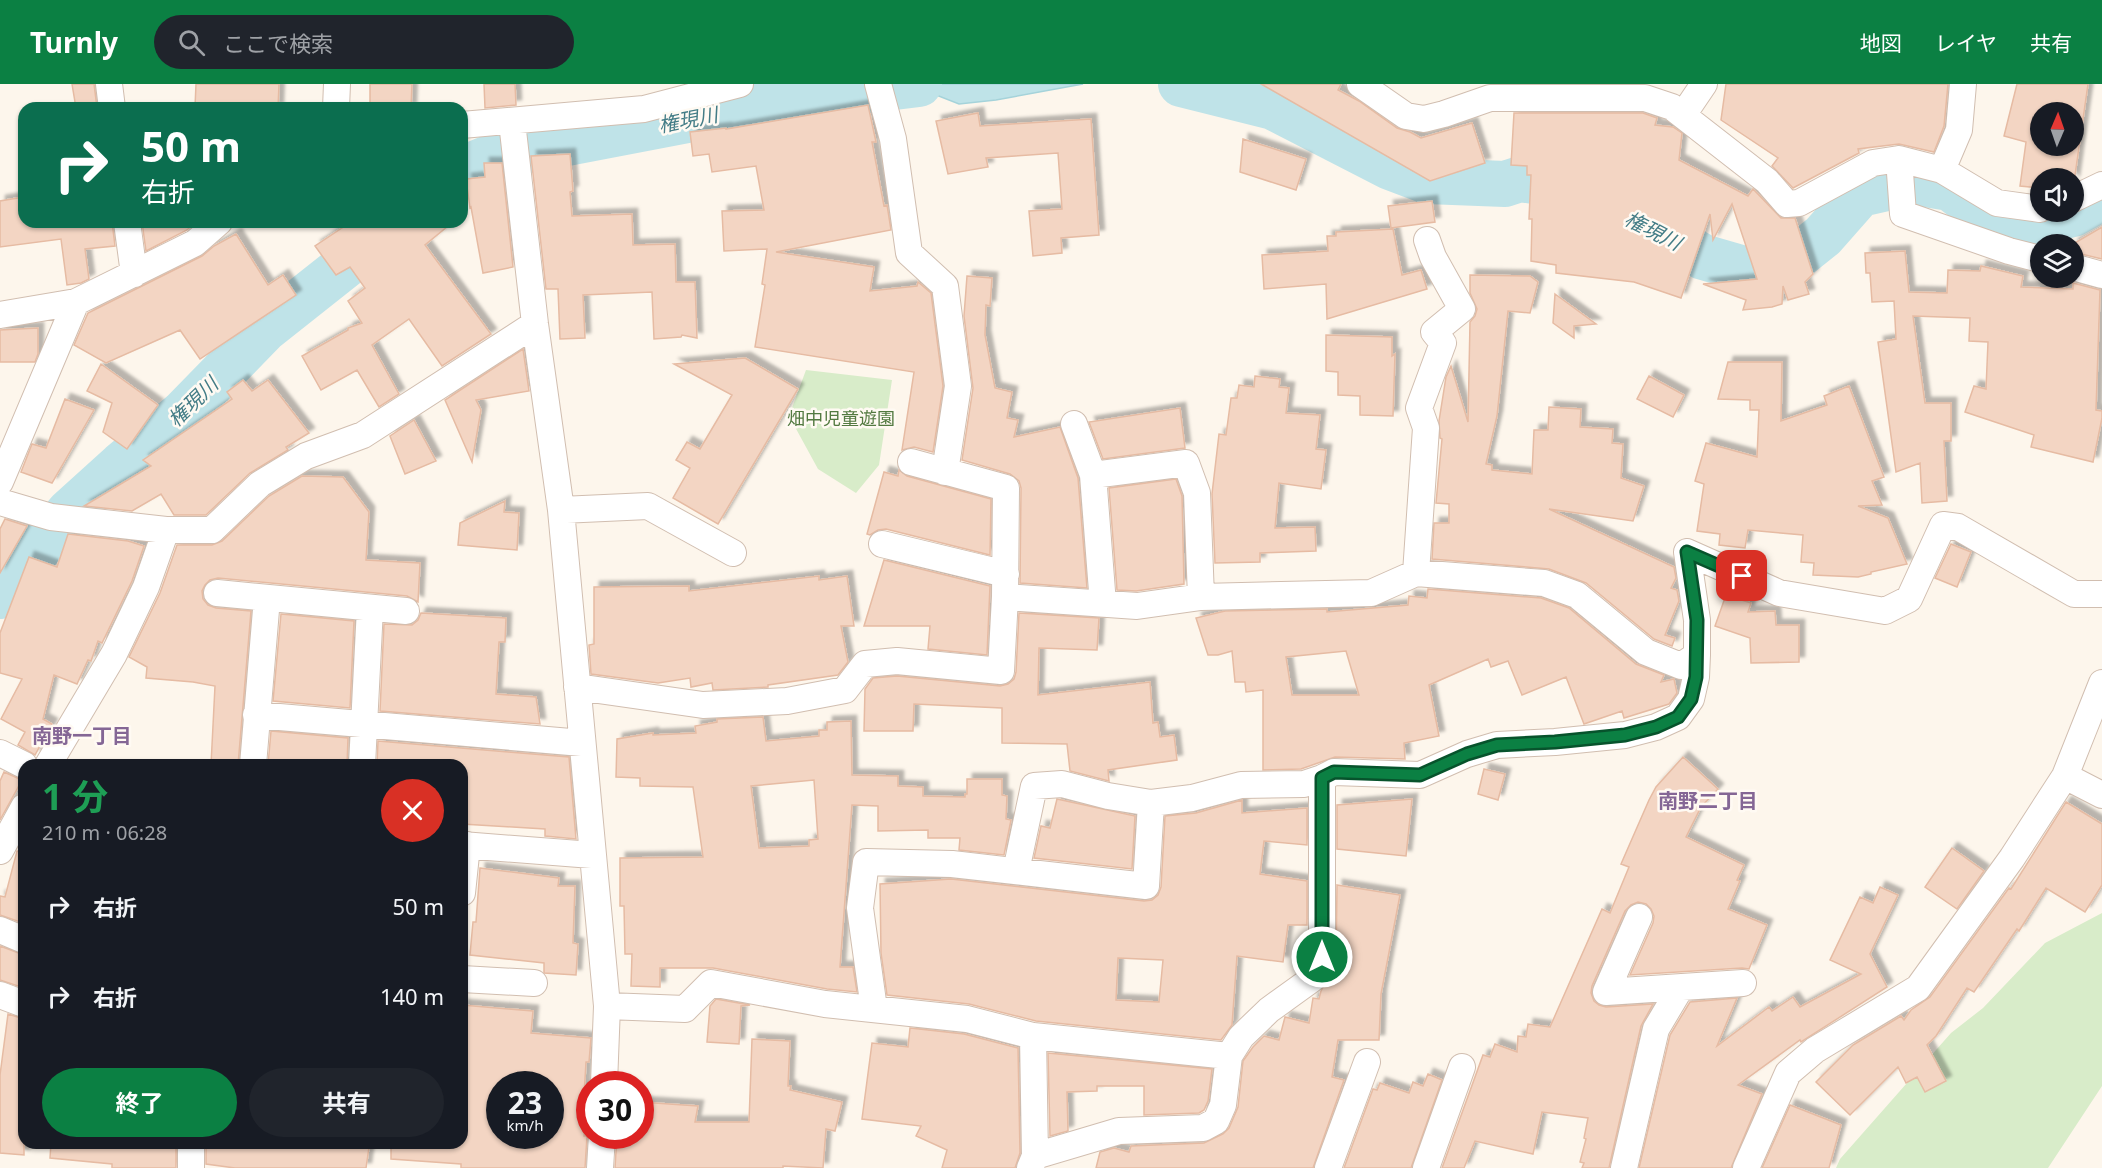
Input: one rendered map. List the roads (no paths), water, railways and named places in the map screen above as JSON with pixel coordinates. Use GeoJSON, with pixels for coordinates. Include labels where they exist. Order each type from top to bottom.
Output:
{"type":"FeatureCollection","features":[{"type":"Feature","properties":{"kind":"street"},"geometry":{"type":"LineString","coordinates":[[109,84],[111,102]]}},
{"type":"Feature","properties":{"kind":"street"},"geometry":{"type":"LineString","coordinates":[[336,102],[337,84]]}},
{"type":"Feature","properties":{"kind":"street"},"geometry":{"type":"LineString","coordinates":[[468,127],[514,144],[740,84]]}},
{"type":"Feature","properties":{"kind":"street"},"geometry":{"type":"LineString","coordinates":[[1360,84],[1406,116],[1425,118],[1516,91],[1576,91],[1645,98],[1672,107],[1683,115],[1767,181],[1787,204],[1799,203],[1873,163],[1901,179],[1942,170],[1997,203],[2030,208]]}},
{"type":"Feature","properties":{"kind":"street"},"geometry":{"type":"LineString","coordinates":[[1683,115],[1704,84]]}},
{"type":"Feature","properties":{"kind":"street"},"geometry":{"type":"LineString","coordinates":[[1942,170],[1959,130],[1963,84]]}},
{"type":"Feature","properties":{"kind":"street"},"geometry":{"type":"LineString","coordinates":[[881,92],[893,139],[909,253],[945,286],[958,386],[945,472]]}},
{"type":"Feature","properties":{"kind":"street"},"geometry":{"type":"LineString","coordinates":[[514,144],[535,324],[561,510],[607,1006],[604,1071]]}},
{"type":"Feature","properties":{"kind":"street"},"geometry":{"type":"LineString","coordinates":[[1901,179],[1904,214],[2030,256]]}},
{"type":"Feature","properties":{"kind":"street"},"geometry":{"type":"LineString","coordinates":[[2084,194],[2102,185]]}},
{"type":"Feature","properties":{"kind":"street"},"geometry":{"type":"LineString","coordinates":[[128,228],[134,274]]}},
{"type":"Feature","properties":{"kind":"street"},"geometry":{"type":"LineString","coordinates":[[0,315],[76,302],[195,243],[212,228]]}},
{"type":"Feature","properties":{"kind":"street"},"geometry":{"type":"LineString","coordinates":[[1416,573],[1426,428],[1419,408],[1443,343],[1434,332],[1462,309],[1433,257],[1427,240]]}},
{"type":"Feature","properties":{"kind":"street"},"geometry":{"type":"LineString","coordinates":[[2084,270],[2102,275]]}},
{"type":"Feature","properties":{"kind":"street"},"geometry":{"type":"LineString","coordinates":[[0,482],[76,302]]}},
{"type":"Feature","properties":{"kind":"street"},"geometry":{"type":"LineString","coordinates":[[0,502],[62,519],[166,530],[212,530],[260,484],[306,456],[363,435],[535,324]]}},
{"type":"Feature","properties":{"kind":"street"},"geometry":{"type":"LineString","coordinates":[[1074,424],[1093,475],[1103,604]]}},
{"type":"Feature","properties":{"kind":"street"},"geometry":{"type":"LineString","coordinates":[[577,687],[703,705],[787,701],[845,690],[865,664],[897,661],[1001,670],[1006,488],[911,462]]}},
{"type":"Feature","properties":{"kind":"street"},"geometry":{"type":"LineString","coordinates":[[1093,475],[1186,462],[1197,493],[1201,597]]}},
{"type":"Feature","properties":{"kind":"street"},"geometry":{"type":"LineString","coordinates":[[561,510],[648,506],[733,553]]}},
{"type":"Feature","properties":{"kind":"street"},"geometry":{"type":"LineString","coordinates":[[1016,871],[1034,786],[1062,784],[1100,794],[1151,803],[1192,798],[1241,785],[1304,784],[1334,772],[1420,775],[1467,754],[1497,745],[1625,735],[1656,727],[1678,717],[1691,699],[1696,677],[1697,620],[1687,552],[1779,593],[1885,611],[1909,599],[1942,525],[1958,527],[2074,594],[2102,594]]}},
{"type":"Feature","properties":{"kind":"street"},"geometry":{"type":"LineString","coordinates":[[52,759],[114,654],[146,587],[166,530]]}},
{"type":"Feature","properties":{"kind":"street"},"geometry":{"type":"LineString","coordinates":[[882,544],[1005,585],[1103,604],[1137,606],[1201,597],[1371,592],[1416,573],[1544,583],[1577,595],[1646,652],[1681,666],[1697,655]]}},
{"type":"Feature","properties":{"kind":"street"},"geometry":{"type":"LineString","coordinates":[[218,593],[406,612]]}},
{"type":"Feature","properties":{"kind":"street"},"geometry":{"type":"LineString","coordinates":[[253,759],[267,598]]}},
{"type":"Feature","properties":{"kind":"street"},"geometry":{"type":"LineString","coordinates":[[362,759],[370,609]]}},
{"type":"Feature","properties":{"kind":"street"},"geometry":{"type":"LineString","coordinates":[[1746,1168],[1788,1073],[1815,1050],[1918,988],[2012,858],[2065,776],[2102,683]]}},
{"type":"Feature","properties":{"kind":"street"},"geometry":{"type":"LineString","coordinates":[[256,715],[582,743]]}},
{"type":"Feature","properties":{"kind":"street"},"geometry":{"type":"LineString","coordinates":[[0,753],[18,762]]}},
{"type":"Feature","properties":{"kind":"street"},"geometry":{"type":"LineString","coordinates":[[2065,776],[2102,795]]}},
{"type":"Feature","properties":{"kind":"street"},"geometry":{"type":"LineString","coordinates":[[1033,1036],[1033,1162],[1119,1131],[1203,1128],[1216,1121],[1223,1106],[1229,1056],[1241,1037],[1262,1017],[1312,979],[1322,957],[1322,778]]}},
{"type":"Feature","properties":{"kind":"street"},"geometry":{"type":"LineString","coordinates":[[874,1009],[860,908],[866,862],[952,864],[1146,886],[1151,803]]}},
{"type":"Feature","properties":{"kind":"street"},"geometry":{"type":"LineString","coordinates":[[0,850],[18,818]]}},
{"type":"Feature","properties":{"kind":"street"},"geometry":{"type":"LineString","coordinates":[[468,845],[592,855]]}},
{"type":"Feature","properties":{"kind":"street"},"geometry":{"type":"LineString","coordinates":[[1639,917],[1605,992],[1743,983]]}},
{"type":"Feature","properties":{"kind":"street"},"geometry":{"type":"LineString","coordinates":[[0,930],[18,938]]}},
{"type":"Feature","properties":{"kind":"street"},"geometry":{"type":"LineString","coordinates":[[468,979],[534,983]]}},
{"type":"Feature","properties":{"kind":"street"},"geometry":{"type":"LineString","coordinates":[[607,1006],[685,1009],[711,983],[825,1004],[967,1020],[1033,1036],[1229,1056]]}},
{"type":"Feature","properties":{"kind":"street"},"geometry":{"type":"LineString","coordinates":[[1623,1168],[1656,1029],[1681,987]]}},
{"type":"Feature","properties":{"kind":"street"},"geometry":{"type":"LineString","coordinates":[[1328,1168],[1367,1062]]}},
{"type":"Feature","properties":{"kind":"street"},"geometry":{"type":"LineString","coordinates":[[1426,1168],[1462,1067]]}},
{"type":"Feature","properties":{"kind":"street"},"geometry":{"type":"LineString","coordinates":[[191,1149],[191,1168]]}},
{"type":"Feature","properties":{"kind":"street"},"geometry":{"type":"LineString","coordinates":[[600,1168],[601,1149]]}},
{"type":"Feature","properties":{"kind":"water"},"geometry":{"type":"Polygon","coordinates":[[[930,84],[1083,84],[996,100],[959,104],[931,93],[930,84]]]}},
{"type":"Feature","properties":{"kind":"waterway","name":"権現川"},"geometry":{"type":"LineString","coordinates":[[468,168],[489,158],[797,99],[919,84]]}},
{"type":"Feature","properties":{"kind":"waterway","name":"権現川"},"geometry":{"type":"LineString","coordinates":[[1181,84],[1273,107],[1390,167],[1427,181],[1505,184],[1520,179],[1566,186],[1658,231],[1703,257],[1748,270],[1788,264],[1823,236],[1860,194],[1913,182],[1950,188],[1987,216],[2024,226],[2073,214],[2102,198]]}},
{"type":"Feature","properties":{"kind":"waterway","name":"権現川"},"geometry":{"type":"LineString","coordinates":[[0,596],[69,512],[182,414],[265,329],[392,228]]}},
{"type":"Feature","properties":{"kind":"district","name":"南野一丁目"},"geometry":{"type":"Point","coordinates":[82,736]}},
{"type":"Feature","properties":{"kind":"district","name":"南野二丁目"},"geometry":{"type":"Point","coordinates":[1708,801]}},
{"type":"Feature","properties":{"kind":"park label","name":"畑中児童遊園"},"geometry":{"type":"Point","coordinates":[841,419]}}]}
